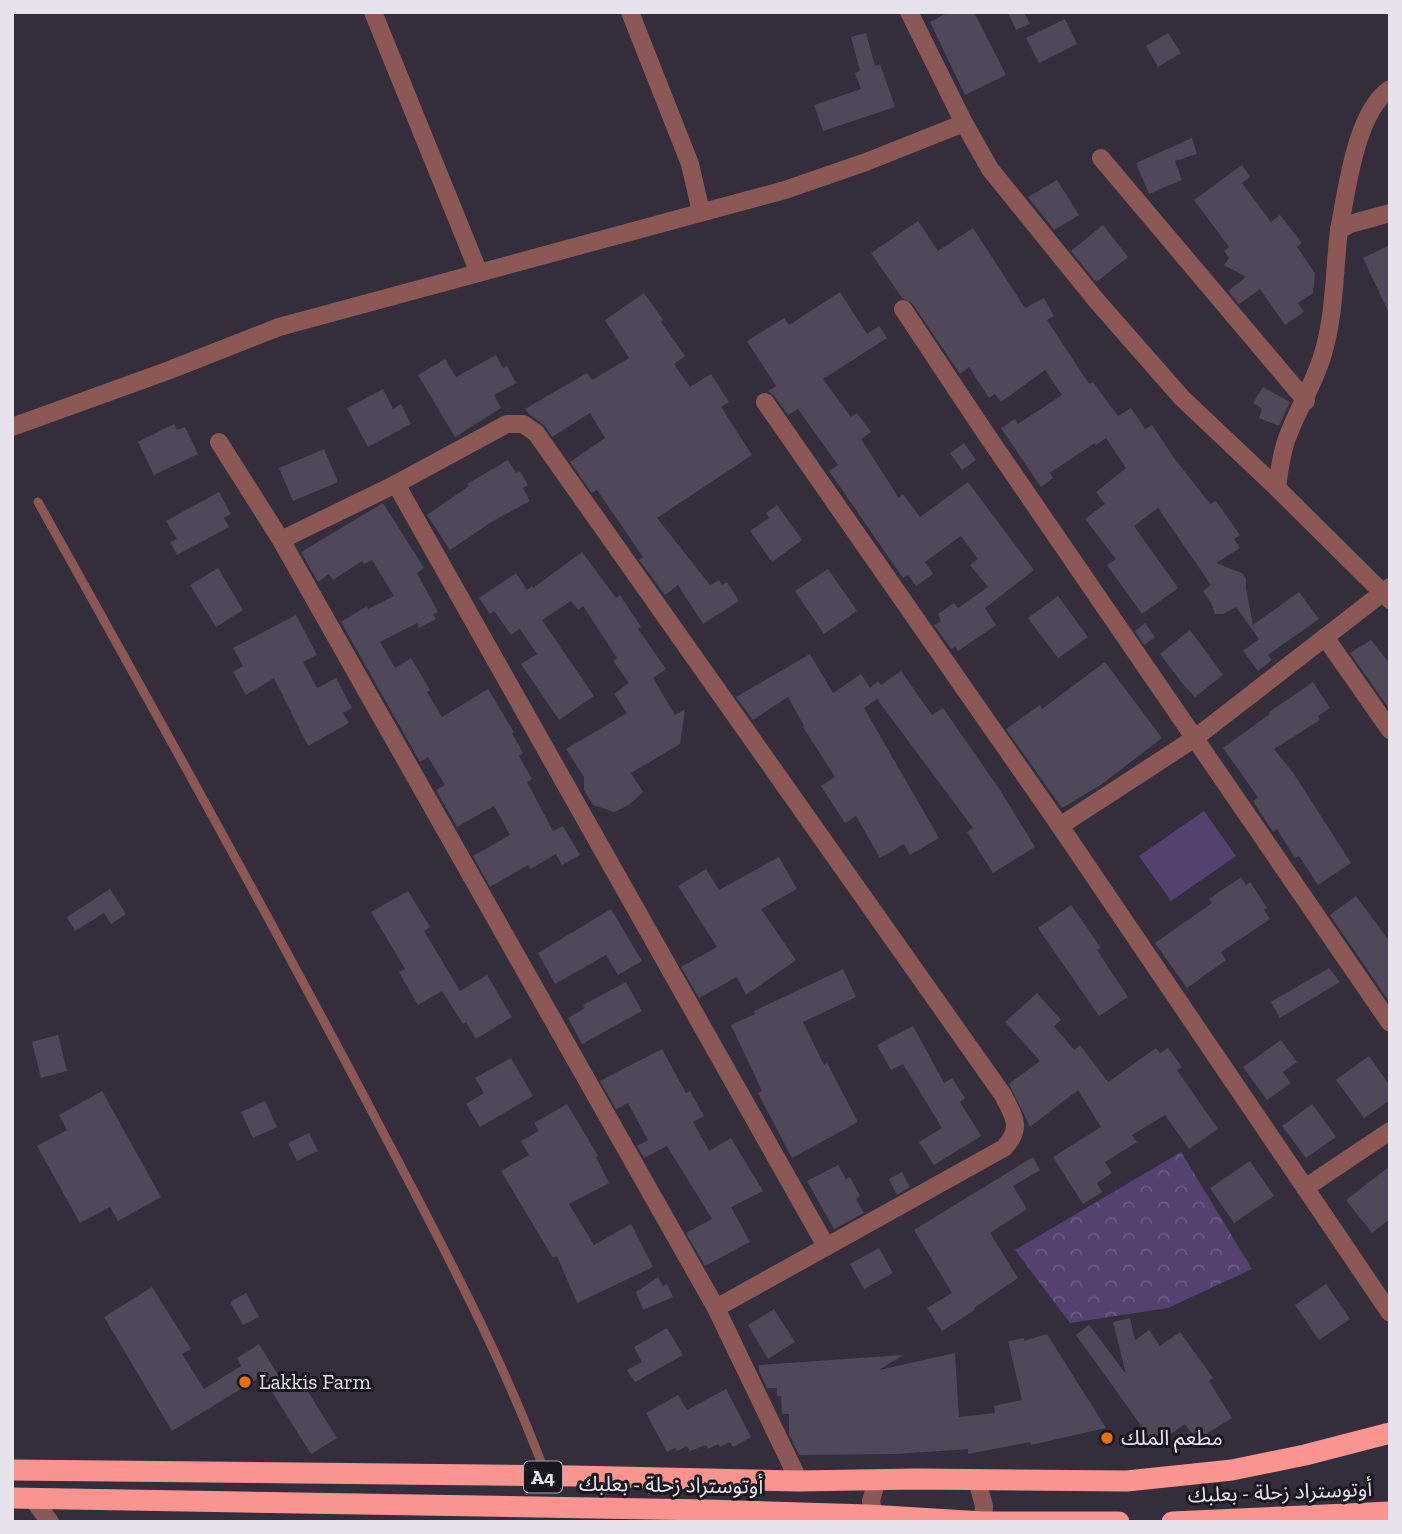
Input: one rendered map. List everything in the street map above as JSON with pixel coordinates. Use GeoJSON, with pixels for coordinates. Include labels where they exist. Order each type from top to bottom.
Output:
{"type":"FeatureCollection","features":[{"type":"Feature","properties":{"kind":"highway","name":"أوتوستراد زحلة - بعلبك"},"geometry":{"type":"LineString","coordinates":[[12,1470],[1073,1482],[1166,1478],[1232,1470],[1390,1433]]}},
{"type":"Feature","properties":{"kind":"highway","name":"أوتوستراد زحلة - بعلبك"},"geometry":{"type":"LineString","coordinates":[[22,1498],[483,1514],[1119,1522]]}},
{"type":"Feature","properties":{"kind":"highway","name":"أوتوستراد زحلة - بعلبك"},"geometry":{"type":"LineString","coordinates":[[1172,1522],[1382,1516]]}},
{"type":"Feature","properties":{"kind":"street"},"geometry":{"type":"LineString","coordinates":[[373,12],[480,273]]}},
{"type":"Feature","properties":{"kind":"street"},"geometry":{"type":"LineString","coordinates":[[630,12],[690,164],[701,212]]}},
{"type":"Feature","properties":{"kind":"street"},"geometry":{"type":"LineString","coordinates":[[909,12],[990,169],[1124,334],[1182,398],[1387,593],[1325,637],[1195,738],[1060,826]]}},
{"type":"Feature","properties":{"kind":"street"},"geometry":{"type":"LineString","coordinates":[[1278,488],[1280,464],[1287,439],[1306,401],[1323,354],[1333,309],[1332,290],[1339,230],[1353,158],[1368,115],[1390,89]]}},
{"type":"Feature","properties":{"kind":"street"},"geometry":{"type":"LineString","coordinates":[[12,427],[167,371],[278,327],[785,190],[866,162],[964,123]]}},
{"type":"Feature","properties":{"kind":"street"},"geometry":{"type":"LineString","coordinates":[[1101,158],[1306,401]]}},
{"type":"Feature","properties":{"kind":"street"},"geometry":{"type":"LineString","coordinates":[[1339,230],[1350,224],[1390,213]]}},
{"type":"Feature","properties":{"kind":"street"},"geometry":{"type":"LineString","coordinates":[[903,309],[1390,1023]]}},
{"type":"Feature","properties":{"kind":"street"},"geometry":{"type":"LineString","coordinates":[[765,402],[1060,826],[1390,1313]]}},
{"type":"Feature","properties":{"kind":"street"},"geometry":{"type":"LineString","coordinates":[[281,540],[396,484],[507,424],[523,424],[536,433],[1003,1095],[1016,1126],[1014,1137],[1004,1147],[716,1308]]}},
{"type":"Feature","properties":{"kind":"street"},"geometry":{"type":"LineString","coordinates":[[219,442],[281,540],[716,1308],[799,1481]]}},
{"type":"Feature","properties":{"kind":"street"},"geometry":{"type":"LineString","coordinates":[[396,484],[826,1246]]}},
{"type":"Feature","properties":{"kind":"street"},"geometry":{"type":"LineString","coordinates":[[1325,637],[1390,730]]}},
{"type":"Feature","properties":{"kind":"street"},"geometry":{"type":"LineString","coordinates":[[1305,1188],[1390,1131]]}},
{"type":"Feature","properties":{"kind":"street"},"geometry":{"type":"LineString","coordinates":[[875,1519],[870,1501],[877,1479]]}},
{"type":"Feature","properties":{"kind":"street"},"geometry":{"type":"LineString","coordinates":[[977,1480],[984,1506],[983,1522]]}},
{"type":"Feature","properties":{"kind":"street"},"geometry":{"type":"LineString","coordinates":[[22,1498],[50,1522]]}},
{"type":"Feature","properties":{"kind":"lane"},"geometry":{"type":"LineString","coordinates":[[38,502],[283,944],[391,1148],[483,1328],[522,1412],[546,1477]]}},
{"type":"Feature","properties":{"kind":"green space"},"geometry":{"type":"Polygon","coordinates":[[[1204,811],[1236,856],[1171,901],[1139,856],[1204,811]]]}},
{"type":"Feature","properties":{"kind":"green space"},"geometry":{"type":"Polygon","coordinates":[[[1181,1152],[1252,1269],[1168,1308],[1070,1323],[1015,1250],[1181,1152]]]}},
{"type":"Feature","properties":{"kind":"building"},"geometry":{"type":"Polygon","coordinates":[[[949,12],[974,12],[1006,75],[965,95],[930,22],[949,12]]]}},
{"type":"Feature","properties":{"kind":"building"},"geometry":{"type":"Polygon","coordinates":[[[1008,12],[1024,12],[1030,24],[1016,30],[1008,12]]]}},
{"type":"Feature","properties":{"kind":"building"},"geometry":{"type":"Polygon","coordinates":[[[1065,19],[1077,44],[1039,63],[1026,38],[1065,19]]]}},
{"type":"Feature","properties":{"kind":"building"},"geometry":{"type":"Polygon","coordinates":[[[866,33],[875,66],[880,64],[895,107],[823,131],[814,105],[861,89],[855,73],[860,71],[851,37],[866,33]]]}},
{"type":"Feature","properties":{"kind":"building"},"geometry":{"type":"Polygon","coordinates":[[[1168,33],[1181,53],[1158,67],[1146,46],[1168,33]]]}},
{"type":"Feature","properties":{"kind":"building"},"geometry":{"type":"Polygon","coordinates":[[[1192,138],[1197,154],[1175,161],[1182,180],[1149,194],[1136,163],[1192,138]]]}},
{"type":"Feature","properties":{"kind":"building"},"geometry":{"type":"Polygon","coordinates":[[[1242,165],[1250,177],[1242,183],[1271,222],[1280,215],[1302,243],[1297,247],[1315,273],[1313,293],[1298,303],[1304,312],[1285,325],[1260,289],[1239,304],[1228,291],[1246,277],[1224,265],[1229,258],[1224,251],[1229,247],[1194,200],[1242,165]]]}},
{"type":"Feature","properties":{"kind":"building"},"geometry":{"type":"Polygon","coordinates":[[[1057,180],[1079,215],[1054,230],[1028,197],[1057,180]]]}},
{"type":"Feature","properties":{"kind":"building"},"geometry":{"type":"Polygon","coordinates":[[[918,221],[938,251],[973,228],[1025,308],[1044,298],[1054,316],[1047,320],[1089,384],[1093,382],[1118,416],[1131,408],[1145,429],[1152,425],[1207,500],[1211,504],[1216,501],[1240,535],[1234,539],[1240,548],[1216,563],[1242,573],[1246,579],[1253,625],[1299,592],[1319,619],[1268,655],[1272,660],[1258,671],[1243,651],[1259,639],[1236,607],[1223,614],[1215,614],[1203,591],[1211,585],[1158,508],[1134,526],[1178,588],[1142,614],[1107,565],[1116,559],[1085,519],[1105,504],[1096,492],[1126,468],[1106,438],[1050,473],[1053,478],[1041,487],[1001,428],[1015,419],[1018,424],[1062,395],[1045,370],[1001,402],[995,394],[989,398],[969,367],[960,374],[912,303],[902,298],[871,253],[918,221]]]}},
{"type":"Feature","properties":{"kind":"building"},"geometry":{"type":"Polygon","coordinates":[[[1103,225],[1128,257],[1096,282],[1071,251],[1103,225]]]}},
{"type":"Feature","properties":{"kind":"building"},"geometry":{"type":"Polygon","coordinates":[[[1390,245],[1390,315],[1363,258],[1390,245]]]}},
{"type":"Feature","properties":{"kind":"building"},"geometry":{"type":"Polygon","coordinates":[[[840,292],[867,334],[879,326],[887,338],[823,379],[851,417],[857,413],[871,432],[861,439],[899,498],[903,494],[920,517],[968,482],[1034,570],[985,608],[996,625],[958,651],[955,647],[951,649],[934,625],[941,621],[938,614],[954,603],[958,608],[988,587],[970,565],[978,559],[961,536],[925,562],[933,574],[916,586],[908,575],[903,578],[829,471],[838,465],[798,409],[788,415],[768,391],[776,386],[747,341],[784,318],[789,325],[840,292]]]}},
{"type":"Feature","properties":{"kind":"building"},"geometry":{"type":"Polygon","coordinates":[[[644,293],[685,356],[674,364],[690,387],[711,374],[729,402],[721,407],[752,455],[657,518],[710,585],[719,580],[722,585],[727,582],[739,601],[703,624],[678,585],[665,595],[639,560],[643,557],[597,490],[592,493],[570,462],[605,438],[590,413],[552,437],[545,426],[525,409],[587,373],[592,380],[629,358],[605,320],[644,293]]]}},
{"type":"Feature","properties":{"kind":"building"},"geometry":{"type":"Polygon","coordinates":[[[496,355],[503,368],[507,366],[516,383],[494,395],[501,408],[455,437],[418,375],[445,359],[456,377],[496,355]]]}},
{"type":"Feature","properties":{"kind":"building"},"geometry":{"type":"Polygon","coordinates":[[[1263,387],[1290,402],[1279,426],[1259,418],[1262,409],[1253,403],[1263,387]]]}},
{"type":"Feature","properties":{"kind":"building"},"geometry":{"type":"Polygon","coordinates":[[[383,389],[393,409],[401,404],[411,424],[368,447],[347,408],[383,389]]]}},
{"type":"Feature","properties":{"kind":"building"},"geometry":{"type":"Polygon","coordinates":[[[174,424],[177,430],[185,427],[198,454],[154,475],[138,442],[174,424]]]}},
{"type":"Feature","properties":{"kind":"building"},"geometry":{"type":"Polygon","coordinates":[[[964,443],[976,460],[962,470],[950,453],[964,443]]]}},
{"type":"Feature","properties":{"kind":"building"},"geometry":{"type":"Polygon","coordinates":[[[324,449],[338,482],[293,501],[279,468],[324,449]]]}},
{"type":"Feature","properties":{"kind":"building"},"geometry":{"type":"Polygon","coordinates":[[[508,460],[516,473],[520,471],[528,485],[523,488],[530,501],[493,521],[450,550],[427,515],[469,486],[467,484],[508,460]]]}},
{"type":"Feature","properties":{"kind":"building"},"geometry":{"type":"Polygon","coordinates":[[[219,492],[231,514],[224,518],[229,527],[177,555],[170,542],[177,539],[166,521],[219,492]]]}},
{"type":"Feature","properties":{"kind":"building"},"geometry":{"type":"Polygon","coordinates":[[[383,503],[424,568],[417,573],[438,612],[433,615],[436,619],[419,628],[417,623],[380,642],[395,668],[411,658],[442,717],[488,689],[514,732],[512,733],[523,753],[519,756],[532,779],[527,782],[553,831],[563,826],[580,855],[562,865],[556,854],[531,869],[528,865],[490,887],[473,856],[510,835],[494,806],[457,827],[436,790],[445,785],[428,757],[420,762],[341,622],[367,606],[368,609],[394,596],[372,560],[364,564],[362,561],[333,580],[329,574],[318,582],[301,552],[383,503]]]}},
{"type":"Feature","properties":{"kind":"building"},"geometry":{"type":"Polygon","coordinates":[[[777,505],[802,540],[772,562],[750,531],[769,518],[766,513],[777,505]]]}},
{"type":"Feature","properties":{"kind":"building"},"geometry":{"type":"Polygon","coordinates":[[[582,552],[616,598],[620,595],[641,627],[638,629],[666,669],[653,678],[675,715],[685,709],[680,744],[631,773],[643,792],[629,805],[614,812],[593,805],[584,790],[584,777],[566,749],[627,713],[614,694],[629,683],[613,661],[617,658],[583,606],[578,610],[571,601],[542,620],[594,696],[559,720],[521,664],[537,654],[520,629],[511,635],[494,611],[490,614],[479,598],[516,573],[527,590],[532,586],[533,588],[582,552]]]}},
{"type":"Feature","properties":{"kind":"building"},"geometry":{"type":"Polygon","coordinates":[[[218,568],[243,610],[216,627],[190,585],[218,568]]]}},
{"type":"Feature","properties":{"kind":"building"},"geometry":{"type":"Polygon","coordinates":[[[828,569],[857,611],[824,634],[795,591],[828,569]]]}},
{"type":"Feature","properties":{"kind":"building"},"geometry":{"type":"Polygon","coordinates":[[[1058,596],[1088,637],[1058,658],[1028,618],[1058,596]]]}},
{"type":"Feature","properties":{"kind":"building"},"geometry":{"type":"Polygon","coordinates":[[[296,615],[317,655],[303,662],[317,688],[336,678],[352,708],[343,713],[349,723],[308,746],[274,678],[246,695],[233,672],[243,666],[233,648],[296,615]]]}},
{"type":"Feature","properties":{"kind":"building"},"geometry":{"type":"Polygon","coordinates":[[[1145,623],[1155,637],[1144,645],[1135,631],[1145,623]]]}},
{"type":"Feature","properties":{"kind":"building"},"geometry":{"type":"Polygon","coordinates":[[[1190,630],[1223,675],[1195,697],[1160,654],[1190,630]]]}},
{"type":"Feature","properties":{"kind":"building"},"geometry":{"type":"Polygon","coordinates":[[[1371,640],[1390,664],[1390,710],[1350,653],[1371,640]]]}},
{"type":"Feature","properties":{"kind":"building"},"geometry":{"type":"Polygon","coordinates":[[[810,654],[833,693],[861,674],[870,688],[878,681],[881,685],[901,671],[932,715],[943,708],[1000,790],[1035,847],[993,873],[967,832],[973,828],[877,699],[864,708],[939,838],[910,855],[904,844],[880,858],[856,816],[845,823],[821,786],[835,777],[803,727],[788,697],[753,720],[736,697],[810,654]]]}},
{"type":"Feature","properties":{"kind":"building"},"geometry":{"type":"Polygon","coordinates":[[[1105,662],[1162,738],[1102,784],[1062,808],[1006,729],[1040,705],[1042,709],[1105,662]]]}},
{"type":"Feature","properties":{"kind":"building"},"geometry":{"type":"Polygon","coordinates":[[[1313,682],[1330,708],[1318,716],[1320,720],[1274,749],[1294,774],[1351,863],[1318,885],[1299,856],[1295,858],[1277,829],[1273,832],[1253,801],[1258,797],[1223,748],[1313,682]]]}},
{"type":"Feature","properties":{"kind":"building"},"geometry":{"type":"Polygon","coordinates":[[[779,857],[797,889],[761,909],[796,960],[746,995],[737,977],[699,998],[681,967],[717,947],[678,886],[706,869],[719,890],[779,857]]]}},
{"type":"Feature","properties":{"kind":"building"},"geometry":{"type":"Polygon","coordinates":[[[1241,877],[1246,885],[1250,882],[1267,908],[1264,910],[1270,919],[1221,952],[1226,960],[1187,988],[1155,943],[1212,903],[1209,899],[1241,877]]]}},
{"type":"Feature","properties":{"kind":"building"},"geometry":{"type":"Polygon","coordinates":[[[110,889],[126,914],[111,924],[104,913],[75,931],[67,917],[110,889]]]}},
{"type":"Feature","properties":{"kind":"building"},"geometry":{"type":"Polygon","coordinates":[[[408,891],[430,927],[424,931],[460,991],[487,975],[512,1017],[476,1039],[442,991],[418,1005],[399,972],[405,969],[371,912],[408,891]]]}},
{"type":"Feature","properties":{"kind":"building"},"geometry":{"type":"Polygon","coordinates":[[[1356,896],[1390,942],[1390,1003],[1330,915],[1356,896]]]}},
{"type":"Feature","properties":{"kind":"building"},"geometry":{"type":"Polygon","coordinates":[[[1071,905],[1101,948],[1097,950],[1128,997],[1099,1016],[1038,928],[1071,905]]]}},
{"type":"Feature","properties":{"kind":"building"},"geometry":{"type":"Polygon","coordinates":[[[611,909],[642,961],[618,975],[606,955],[555,984],[538,953],[611,909]]]}},
{"type":"Feature","properties":{"kind":"building"},"geometry":{"type":"Polygon","coordinates":[[[1329,968],[1340,982],[1280,1018],[1271,1002],[1329,968]]]}},
{"type":"Feature","properties":{"kind":"building"},"geometry":{"type":"Polygon","coordinates":[[[843,969],[856,997],[803,1022],[824,1065],[827,1063],[858,1122],[792,1158],[758,1093],[762,1091],[731,1025],[755,1014],[754,1011],[843,969]]]}},
{"type":"Feature","properties":{"kind":"building"},"geometry":{"type":"Polygon","coordinates":[[[626,982],[642,1011],[582,1044],[568,1018],[585,1008],[583,1005],[626,982]]]}},
{"type":"Feature","properties":{"kind":"building"},"geometry":{"type":"Polygon","coordinates":[[[1037,993],[1061,1020],[1054,1026],[1074,1050],[1080,1045],[1108,1082],[1156,1048],[1160,1053],[1168,1048],[1182,1067],[1177,1070],[1218,1129],[1189,1149],[1165,1115],[1132,1135],[1137,1142],[1105,1162],[1112,1173],[1097,1183],[1102,1192],[1083,1204],[1053,1157],[1101,1127],[1078,1090],[1030,1127],[1009,1084],[1040,1061],[1005,1022],[1037,993]]]}},
{"type":"Feature","properties":{"kind":"building"},"geometry":{"type":"Polygon","coordinates":[[[913,1026],[944,1083],[952,1078],[965,1098],[960,1102],[981,1136],[934,1165],[919,1142],[942,1128],[903,1064],[891,1070],[877,1045],[913,1026]]]}},
{"type":"Feature","properties":{"kind":"building"},"geometry":{"type":"Polygon","coordinates":[[[58,1035],[67,1071],[41,1078],[32,1042],[58,1035]]]}},
{"type":"Feature","properties":{"kind":"building"},"geometry":{"type":"Polygon","coordinates":[[[1281,1040],[1297,1062],[1283,1072],[1291,1083],[1267,1100],[1243,1067],[1281,1040]]]}},
{"type":"Feature","properties":{"kind":"building"},"geometry":{"type":"Polygon","coordinates":[[[662,1049],[686,1093],[690,1091],[704,1116],[693,1122],[709,1151],[731,1138],[763,1191],[731,1207],[750,1242],[705,1266],[686,1233],[712,1219],[667,1146],[644,1158],[637,1146],[648,1140],[628,1103],[616,1109],[600,1081],[662,1049]]]}},
{"type":"Feature","properties":{"kind":"building"},"geometry":{"type":"Polygon","coordinates":[[[1369,1056],[1390,1086],[1390,1100],[1364,1118],[1336,1080],[1369,1056]]]}},
{"type":"Feature","properties":{"kind":"building"},"geometry":{"type":"Polygon","coordinates":[[[511,1058],[533,1096],[480,1127],[466,1104],[484,1093],[475,1078],[511,1058]]]}},
{"type":"Feature","properties":{"kind":"building"},"geometry":{"type":"Polygon","coordinates":[[[102,1091],[161,1197],[118,1221],[110,1207],[80,1223],[37,1146],[67,1130],[59,1115],[102,1091]]]}},
{"type":"Feature","properties":{"kind":"building"},"geometry":{"type":"Polygon","coordinates":[[[265,1101],[277,1127],[253,1138],[241,1112],[265,1101]]]}},
{"type":"Feature","properties":{"kind":"building"},"geometry":{"type":"Polygon","coordinates":[[[567,1104],[598,1156],[596,1157],[609,1183],[569,1204],[594,1245],[631,1224],[653,1267],[577,1303],[557,1256],[553,1258],[501,1171],[529,1155],[521,1141],[539,1131],[534,1123],[567,1104]]]}},
{"type":"Feature","properties":{"kind":"building"},"geometry":{"type":"Polygon","coordinates":[[[1312,1104],[1336,1137],[1306,1158],[1282,1126],[1312,1104]]]}},
{"type":"Feature","properties":{"kind":"building"},"geometry":{"type":"Polygon","coordinates":[[[309,1133],[318,1151],[297,1161],[288,1143],[309,1133]]]}},
{"type":"Feature","properties":{"kind":"building"},"geometry":{"type":"Polygon","coordinates":[[[1033,1157],[1040,1170],[1013,1186],[1027,1209],[990,1233],[1018,1278],[942,1331],[927,1308],[952,1293],[914,1230],[1033,1157]]]}},
{"type":"Feature","properties":{"kind":"building"},"geometry":{"type":"Polygon","coordinates":[[[1250,1161],[1274,1196],[1234,1223],[1210,1188],[1250,1161]]]}},
{"type":"Feature","properties":{"kind":"building"},"geometry":{"type":"Polygon","coordinates":[[[838,1165],[846,1179],[850,1177],[860,1196],[856,1199],[864,1213],[834,1229],[807,1181],[838,1165]]]}},
{"type":"Feature","properties":{"kind":"building"},"geometry":{"type":"Polygon","coordinates":[[[1390,1166],[1390,1219],[1372,1233],[1346,1200],[1390,1166]]]}},
{"type":"Feature","properties":{"kind":"building"},"geometry":{"type":"Polygon","coordinates":[[[902,1172],[910,1187],[897,1195],[889,1179],[902,1172]]]}},
{"type":"Feature","properties":{"kind":"building"},"geometry":{"type":"Polygon","coordinates":[[[879,1248],[893,1273],[864,1289],[850,1264],[879,1248]]]}},
{"type":"Feature","properties":{"kind":"building"},"geometry":{"type":"Polygon","coordinates":[[[658,1277],[663,1286],[667,1284],[673,1297],[643,1310],[636,1292],[658,1277]]]}},
{"type":"Feature","properties":{"kind":"building"},"geometry":{"type":"Polygon","coordinates":[[[1326,1284],[1350,1319],[1319,1340],[1295,1305],[1326,1284]]]}},
{"type":"Feature","properties":{"kind":"building"},"geometry":{"type":"Polygon","coordinates":[[[152,1287],[191,1349],[182,1354],[204,1389],[241,1366],[237,1358],[259,1344],[286,1388],[300,1379],[337,1438],[311,1454],[262,1376],[172,1431],[104,1317],[152,1287]]]}},
{"type":"Feature","properties":{"kind":"building"},"geometry":{"type":"Polygon","coordinates":[[[246,1293],[259,1317],[243,1325],[230,1302],[246,1293]]]}},
{"type":"Feature","properties":{"kind":"building"},"geometry":{"type":"Polygon","coordinates":[[[774,1309],[795,1342],[768,1359],[748,1325],[774,1309]]]}},
{"type":"Feature","properties":{"kind":"building"},"geometry":{"type":"Polygon","coordinates":[[[1130,1318],[1135,1340],[1149,1330],[1160,1346],[1180,1332],[1213,1378],[1209,1381],[1232,1418],[1196,1440],[1185,1424],[1155,1445],[1076,1335],[1089,1325],[1126,1374],[1113,1322],[1130,1318]]]}},
{"type":"Feature","properties":{"kind":"building"},"geometry":{"type":"Polygon","coordinates":[[[667,1328],[683,1355],[635,1382],[627,1370],[642,1362],[634,1347],[667,1328]]]}},
{"type":"Feature","properties":{"kind":"building"},"geometry":{"type":"Polygon","coordinates":[[[1047,1334],[1106,1428],[1031,1445],[1030,1442],[968,1454],[968,1449],[896,1454],[799,1455],[789,1434],[789,1414],[782,1414],[781,1396],[777,1396],[777,1388],[767,1388],[759,1371],[759,1365],[903,1355],[879,1370],[955,1353],[959,1417],[995,1413],[994,1406],[1022,1400],[1008,1341],[1024,1338],[1024,1341],[1047,1334]]]}},
{"type":"Feature","properties":{"kind":"building"},"geometry":{"type":"Polygon","coordinates":[[[726,1389],[751,1437],[733,1447],[730,1442],[708,1449],[706,1445],[690,1451],[687,1446],[667,1452],[646,1413],[678,1395],[687,1410],[726,1389]]]}},
{"type":"Feature","properties":{"kind":"place","name":"Lakkis Farm"},"geometry":{"type":"Point","coordinates":[245,1382]}},
{"type":"Feature","properties":{"kind":"place","name":"مطعم الملك"},"geometry":{"type":"Point","coordinates":[1107,1438]}}]}
